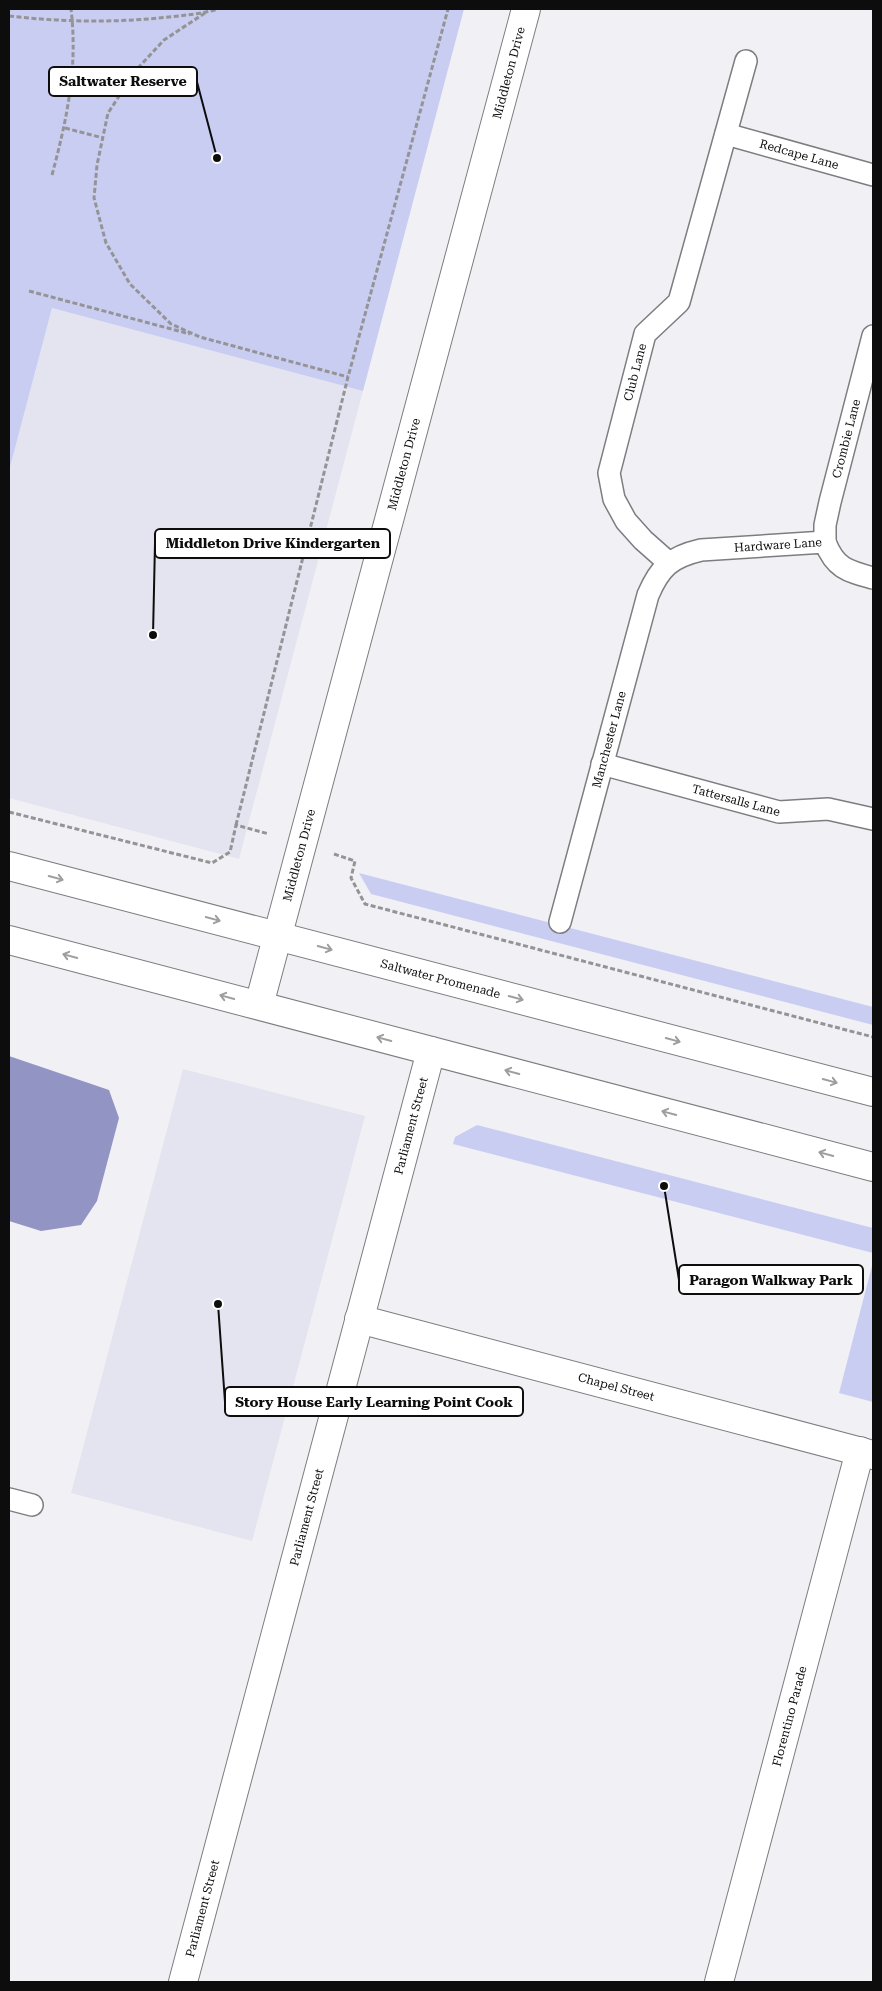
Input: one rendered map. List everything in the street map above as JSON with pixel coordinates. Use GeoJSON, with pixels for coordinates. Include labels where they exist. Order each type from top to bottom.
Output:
{"type":"FeatureCollection","features":[{"type":"Feature","properties":{"kind":"street","name":"Middleton Drive"},"geometry":{"type":"LineString","coordinates":[[259,1005],[526,9]]}},
{"type":"Feature","properties":{"kind":"street","name":"Saltwater Promenade"},"geometry":{"type":"LineString","coordinates":[[9,866],[873,1092]]}},
{"type":"Feature","properties":{"kind":"street"},"geometry":{"type":"LineString","coordinates":[[9,940],[873,1167]]}},
{"type":"Feature","properties":{"kind":"street","name":"Parliament Street"},"geometry":{"type":"LineString","coordinates":[[183,1982],[431,1051]]}},
{"type":"Feature","properties":{"kind":"street","name":"Chapel Street"},"geometry":{"type":"LineString","coordinates":[[359,1319],[866,1453]]}},
{"type":"Feature","properties":{"kind":"street","name":"Florentino Parade"},"geometry":{"type":"LineString","coordinates":[[719,1982],[866,1453]]}},
{"type":"Feature","properties":{"kind":"lane","name":"Club Lane"},"geometry":{"type":"LineString","coordinates":[[669,562],[642,540],[626,521],[614,499],[609,473],[646,334],[678,302],[746,61]]}},
{"type":"Feature","properties":{"kind":"lane","name":"Redcape Lane"},"geometry":{"type":"LineString","coordinates":[[726,134],[873,175]]}},
{"type":"Feature","properties":{"kind":"lane","name":"Crombie Lane"},"geometry":{"type":"LineString","coordinates":[[825,542],[825,525],[830,502],[873,336]]}},
{"type":"Feature","properties":{"kind":"lane","name":"Hardware Lane"},"geometry":{"type":"LineString","coordinates":[[669,562],[686,554],[701,550],[825,542],[831,558],[842,568],[873,578]]}},
{"type":"Feature","properties":{"kind":"lane","name":"Manchester Lane"},"geometry":{"type":"LineString","coordinates":[[560,922],[648,595],[659,573],[669,562]]}},
{"type":"Feature","properties":{"kind":"lane","name":"Tattersalls Lane"},"geometry":{"type":"LineString","coordinates":[[602,764],[779,812],[828,809],[873,819]]}},
{"type":"Feature","properties":{"kind":"lane"},"geometry":{"type":"LineString","coordinates":[[9,1500],[32,1505]]}},
{"type":"Feature","properties":{"kind":"path"},"geometry":{"type":"LineString","coordinates":[[52,175],[65,128],[74,66],[71,9]]}},
{"type":"Feature","properties":{"kind":"path"},"geometry":{"type":"LineString","coordinates":[[9,16],[72,21],[151,19],[205,13],[218,9]]}},
{"type":"Feature","properties":{"kind":"path"},"geometry":{"type":"LineString","coordinates":[[9,812],[212,863],[230,852],[348,377],[448,9]]}},
{"type":"Feature","properties":{"kind":"path"},"geometry":{"type":"LineString","coordinates":[[200,337],[171,324],[130,284],[106,243],[94,198],[102,138],[108,112],[137,69],[164,40],[205,13]]}},
{"type":"Feature","properties":{"kind":"path"},"geometry":{"type":"LineString","coordinates":[[65,128],[102,138]]}},
{"type":"Feature","properties":{"kind":"path"},"geometry":{"type":"LineString","coordinates":[[29,291],[348,377]]}},
{"type":"Feature","properties":{"kind":"path"},"geometry":{"type":"LineString","coordinates":[[236,825],[355,861],[351,878],[365,904],[873,1037]]}},
{"type":"Feature","properties":{"kind":"shaded area"},"geometry":{"type":"Polygon","coordinates":[[[9,9],[464,9],[363,391],[52,308],[9,471],[9,9]]]}},
{"type":"Feature","properties":{"kind":"shaded area"},"geometry":{"type":"Polygon","coordinates":[[[52,308],[363,391],[239,859],[9,798],[9,471],[52,308]]]}},
{"type":"Feature","properties":{"kind":"shaded area"},"geometry":{"type":"Polygon","coordinates":[[[359,873],[873,1007],[873,1025],[371,894],[359,873]]]}},
{"type":"Feature","properties":{"kind":"shaded area"},"geometry":{"type":"Polygon","coordinates":[[[9,1056],[109,1090],[119,1118],[97,1201],[81,1225],[41,1231],[9,1221],[9,1056]]]}},
{"type":"Feature","properties":{"kind":"shaded area"},"geometry":{"type":"Polygon","coordinates":[[[183,1069],[365,1116],[252,1541],[71,1493],[183,1069]]]}},
{"type":"Feature","properties":{"kind":"shaded area"},"geometry":{"type":"Polygon","coordinates":[[[477,1125],[873,1228],[873,1253],[453,1144],[455,1137],[477,1125]]]}},
{"type":"Feature","properties":{"kind":"shaded area"},"geometry":{"type":"Polygon","coordinates":[[[873,1262],[873,1402],[839,1393],[873,1262]]]}},
{"type":"Feature","properties":{"kind":"place","name":"Saltwater Reserve"},"geometry":{"type":"Point","coordinates":[217,158]}},
{"type":"Feature","properties":{"kind":"place","name":"Middleton Drive Kindergarten"},"geometry":{"type":"Point","coordinates":[153,635]}},
{"type":"Feature","properties":{"kind":"place","name":"Paragon Walkway Park"},"geometry":{"type":"Point","coordinates":[664,1186]}},
{"type":"Feature","properties":{"kind":"place","name":"Story House Early Learning Point Cook"},"geometry":{"type":"Point","coordinates":[218,1304]}}]}
